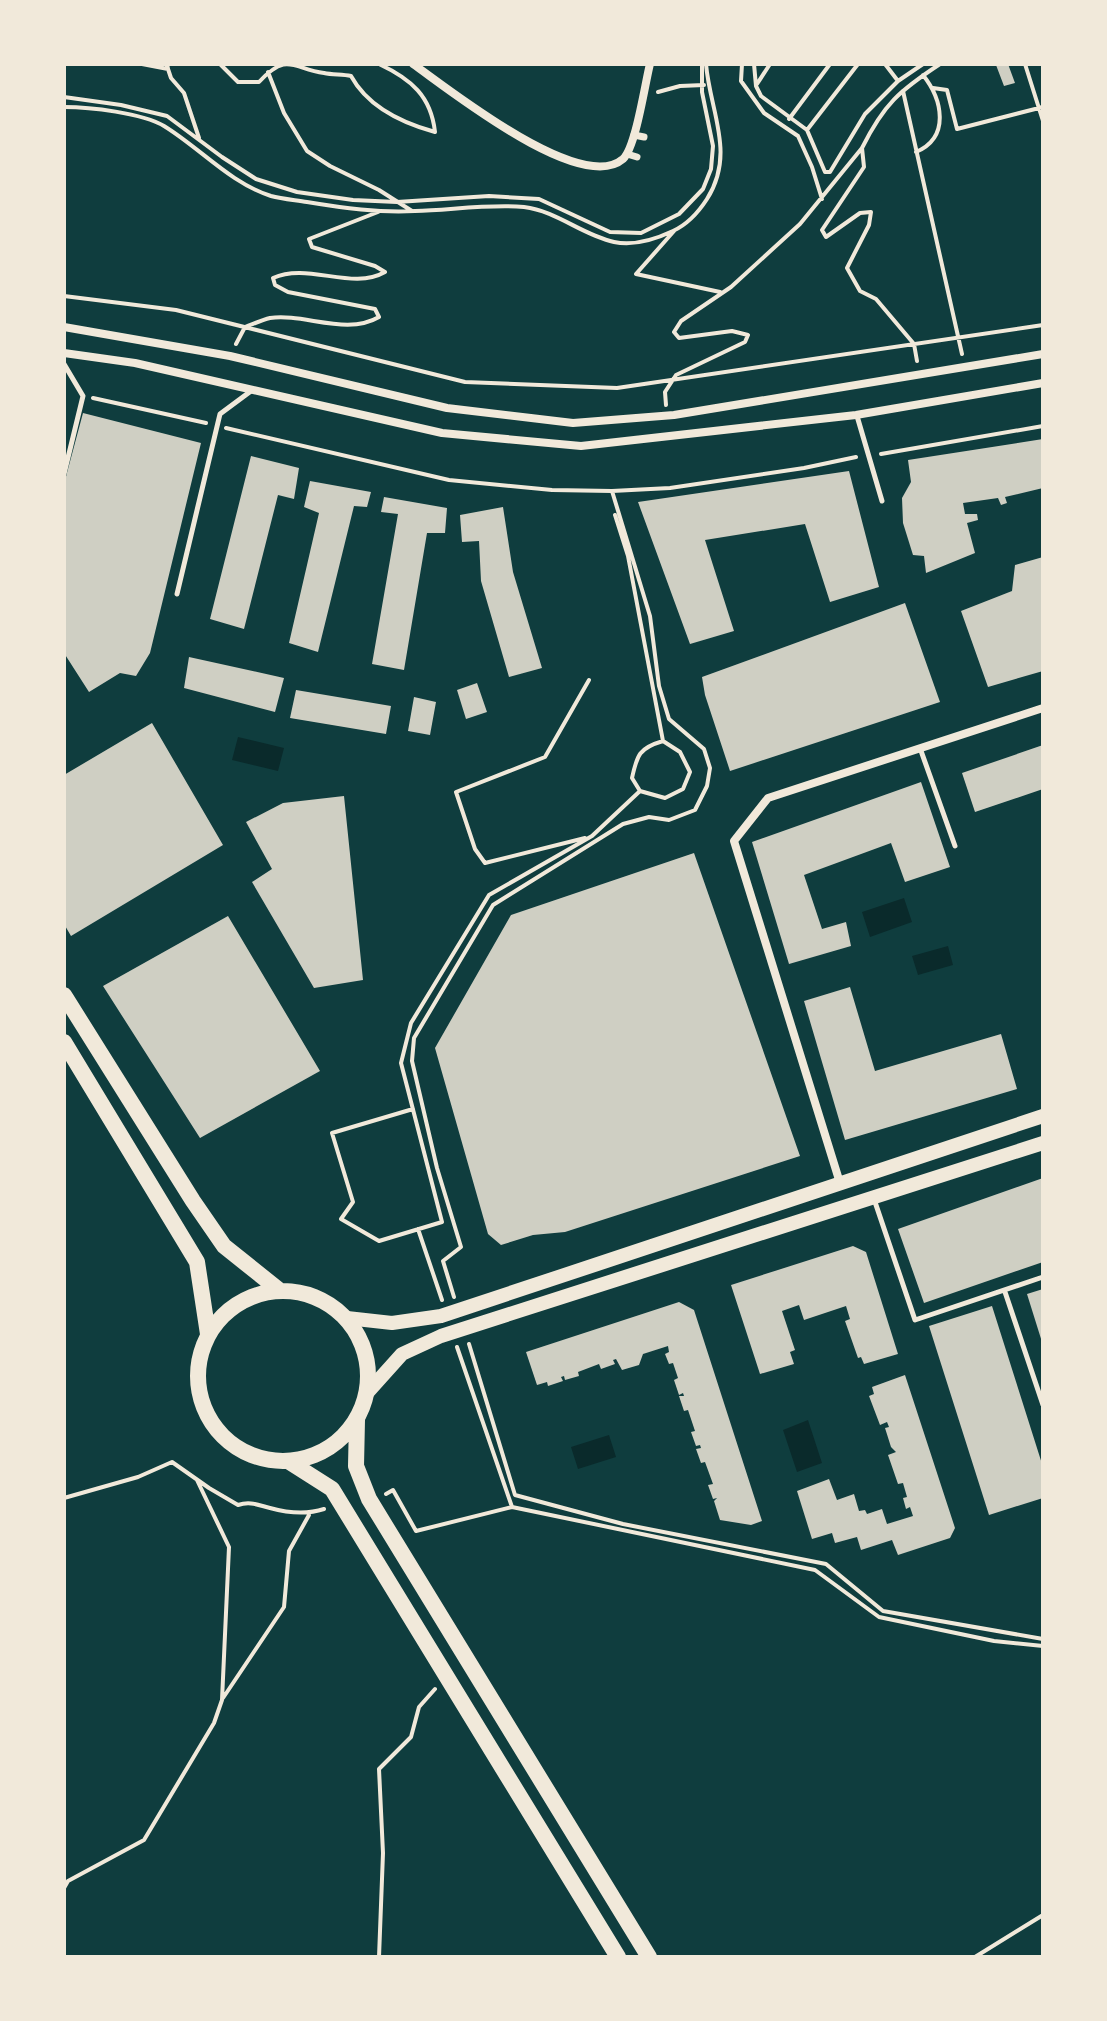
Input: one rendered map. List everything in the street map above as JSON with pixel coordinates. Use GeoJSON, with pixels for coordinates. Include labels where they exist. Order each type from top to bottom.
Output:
{"type":"FeatureCollection","features":[{"type":"Feature","properties":{"kind":"highway"},"geometry":{"type":"LineString","coordinates":[[64,995],[224,1246],[279,1290]]}},
{"type":"Feature","properties":{"kind":"highway"},"geometry":{"type":"LineString","coordinates":[[64,1042],[197,1262],[208,1334]]}},
{"type":"Feature","properties":{"kind":"highway"},"geometry":{"type":"LineString","coordinates":[[357,1420],[339,1441],[315,1455],[288,1461],[262,1458],[238,1449],[218,1432],[211,1421],[198,1384],[199,1358],[208,1334],[226,1312],[251,1296],[279,1290],[316,1297],[328,1302],[347,1318],[362,1340],[369,1366],[367,1393],[357,1420],[356,1466],[371,1503],[649,1957]]}},
{"type":"Feature","properties":{"kind":"highway"},"geometry":{"type":"LineString","coordinates":[[288,1461],[332,1489],[618,1957]]}},
{"type":"Feature","properties":{"kind":"main road"},"geometry":{"type":"LineString","coordinates":[[347,1318],[392,1323],[452,1312],[1043,1116]]}},
{"type":"Feature","properties":{"kind":"main road"},"geometry":{"type":"LineString","coordinates":[[367,1393],[402,1354],[458,1331],[1043,1143]]}},
{"type":"Feature","properties":{"kind":"street"},"geometry":{"type":"LineString","coordinates":[[413,64],[491,119],[544,150],[592,168],[606,168],[627,154],[639,136],[650,64]]}},
{"type":"Feature","properties":{"kind":"street"},"geometry":{"type":"LineString","coordinates":[[627,154],[637,157]]}},
{"type":"Feature","properties":{"kind":"street"},"geometry":{"type":"LineString","coordinates":[[64,327],[230,356],[447,408],[573,423],[667,416],[1043,354]]}},
{"type":"Feature","properties":{"kind":"street"},"geometry":{"type":"LineString","coordinates":[[64,353],[135,363],[254,388],[309,404],[442,433],[581,446],[856,415],[1043,383]]}},
{"type":"Feature","properties":{"kind":"street"},"geometry":{"type":"LineString","coordinates":[[840,1183],[734,841],[768,798],[1043,708]]}},
{"type":"Feature","properties":{"kind":"lane"},"geometry":{"type":"LineString","coordinates":[[64,364],[83,396],[64,474]]}},
{"type":"Feature","properties":{"kind":"lane"},"geometry":{"type":"LineString","coordinates":[[177,594],[220,414],[254,388]]}},
{"type":"Feature","properties":{"kind":"lane"},"geometry":{"type":"LineString","coordinates":[[856,415],[882,501]]}},
{"type":"Feature","properties":{"kind":"lane"},"geometry":{"type":"LineString","coordinates":[[920,748],[955,846]]}},
{"type":"Feature","properties":{"kind":"lane"},"geometry":{"type":"LineString","coordinates":[[874,1198],[915,1320],[1043,1277]]}},
{"type":"Feature","properties":{"kind":"lane"},"geometry":{"type":"LineString","coordinates":[[1005,1292],[1043,1405]]}},
{"type":"Feature","properties":{"kind":"path"},"geometry":{"type":"LineString","coordinates":[[142,64],[167,66],[171,78],[184,93],[200,141]]}},
{"type":"Feature","properties":{"kind":"path"},"geometry":{"type":"LineString","coordinates":[[220,64],[238,82],[259,82],[268,72],[282,65],[301,65],[322,73],[351,76],[360,92],[381,108],[401,120],[435,132],[433,113],[422,93],[379,64]]}},
{"type":"Feature","properties":{"kind":"path"},"geometry":{"type":"LineString","coordinates":[[64,97],[121,105],[167,116],[256,179],[297,192],[397,202],[489,196],[539,199],[610,232],[641,233],[679,214],[703,189],[711,169],[713,146],[704,64]]}},
{"type":"Feature","properties":{"kind":"path"},"geometry":{"type":"LineString","coordinates":[[742,64],[741,81],[764,113],[798,136],[822,199]]}},
{"type":"Feature","properties":{"kind":"path"},"geometry":{"type":"LineString","coordinates":[[754,64],[756,86],[761,96],[807,130],[825,172],[830,172]]}},
{"type":"Feature","properties":{"kind":"path"},"geometry":{"type":"LineString","coordinates":[[756,86],[770,64]]}},
{"type":"Feature","properties":{"kind":"path"},"geometry":{"type":"LineString","coordinates":[[789,119],[830,64]]}},
{"type":"Feature","properties":{"kind":"path"},"geometry":{"type":"LineString","coordinates":[[807,130],[858,64]]}},
{"type":"Feature","properties":{"kind":"path"},"geometry":{"type":"LineString","coordinates":[[885,64],[898,81]]}},
{"type":"Feature","properties":{"kind":"path"},"geometry":{"type":"LineString","coordinates":[[830,172],[865,114],[898,81],[923,64]]}},
{"type":"Feature","properties":{"kind":"path"},"geometry":{"type":"LineString","coordinates":[[667,416],[665,392],[676,375],[745,342],[748,335],[732,331],[679,338],[674,332],[681,321],[767,256],[822,199],[862,148],[882,109],[940,64]]}},
{"type":"Feature","properties":{"kind":"path"},"geometry":{"type":"LineString","coordinates":[[1025,64],[1043,121]]}},
{"type":"Feature","properties":{"kind":"path"},"geometry":{"type":"LineString","coordinates":[[268,72],[284,113],[307,151],[412,212]]}},
{"type":"Feature","properties":{"kind":"path"},"geometry":{"type":"LineString","coordinates":[[916,152],[927,147],[937,131],[941,108],[933,88],[923,75]]}},
{"type":"Feature","properties":{"kind":"path"},"geometry":{"type":"LineString","coordinates":[[644,91],[657,93],[680,86],[705,85]]}},
{"type":"Feature","properties":{"kind":"path"},"geometry":{"type":"LineString","coordinates":[[64,107],[119,113],[163,125],[225,171],[270,196],[379,211],[412,212],[476,206],[526,208],[554,216],[593,237],[619,243],[641,242],[688,224],[719,180],[722,150],[705,85]]}},
{"type":"Feature","properties":{"kind":"path"},"geometry":{"type":"LineString","coordinates":[[933,88],[947,90],[957,129],[1041,108]]}},
{"type":"Feature","properties":{"kind":"path"},"geometry":{"type":"LineString","coordinates":[[903,91],[965,367]]}},
{"type":"Feature","properties":{"kind":"path"},"geometry":{"type":"LineString","coordinates":[[862,148],[864,167],[822,230],[826,237],[860,213],[871,212],[869,225],[847,268],[860,291],[876,299],[914,344],[920,375]]}},
{"type":"Feature","properties":{"kind":"path"},"geometry":{"type":"LineString","coordinates":[[830,172],[834,183]]}},
{"type":"Feature","properties":{"kind":"path"},"geometry":{"type":"LineString","coordinates":[[230,356],[245,327],[271,318],[345,324],[372,322],[379,317],[375,309],[288,292],[275,285],[273,278],[282,274],[325,274],[375,278],[385,272],[375,266],[312,247],[309,239],[379,211]]}},
{"type":"Feature","properties":{"kind":"path"},"geometry":{"type":"LineString","coordinates":[[676,229],[636,274],[722,293]]}},
{"type":"Feature","properties":{"kind":"path"},"geometry":{"type":"LineString","coordinates":[[64,296],[176,310],[465,382],[617,388],[1043,325]]}},
{"type":"Feature","properties":{"kind":"path"},"geometry":{"type":"LineString","coordinates":[[83,396],[449,480],[552,490],[670,488],[1043,426]]}},
{"type":"Feature","properties":{"kind":"path"},"geometry":{"type":"LineString","coordinates":[[452,1312],[443,1261],[461,1247],[437,1168],[412,1061],[414,1038],[493,905],[623,824],[649,817],[669,820],[695,810],[707,786],[710,768],[704,749],[669,719],[659,686],[650,616],[612,491]]}},
{"type":"Feature","properties":{"kind":"path"},"geometry":{"type":"LineString","coordinates":[[615,515],[628,556],[663,741],[680,752],[690,772],[683,789],[665,798],[640,791],[632,778],[636,759],[646,746],[663,741]]}},
{"type":"Feature","properties":{"kind":"path"},"geometry":{"type":"LineString","coordinates":[[589,680],[545,757],[456,792],[475,849],[485,863],[592,836]]}},
{"type":"Feature","properties":{"kind":"path"},"geometry":{"type":"LineString","coordinates":[[413,1109],[332,1133],[353,1202],[341,1219],[379,1241],[442,1222],[413,1109],[401,1063],[411,1023],[489,895],[592,836],[640,791]]}},
{"type":"Feature","properties":{"kind":"path"},"geometry":{"type":"LineString","coordinates":[[418,1229],[452,1312]]}},
{"type":"Feature","properties":{"kind":"path"},"geometry":{"type":"LineString","coordinates":[[458,1331],[512,1507]]}},
{"type":"Feature","properties":{"kind":"path"},"geometry":{"type":"LineString","coordinates":[[458,1331],[515,1495],[623,1524],[826,1564],[883,1611],[1043,1639]]}},
{"type":"Feature","properties":{"kind":"path"},"geometry":{"type":"LineString","coordinates":[[64,1498],[138,1477],[172,1462],[238,1505],[248,1501],[272,1509],[309,1514],[327,1508],[340,1522],[349,1517]]}},
{"type":"Feature","properties":{"kind":"path"},"geometry":{"type":"LineString","coordinates":[[196,1479],[229,1547],[222,1700]]}},
{"type":"Feature","properties":{"kind":"path"},"geometry":{"type":"LineString","coordinates":[[371,1503],[393,1490],[416,1531],[512,1507],[815,1570],[879,1617],[994,1641],[1043,1646]]}},
{"type":"Feature","properties":{"kind":"path"},"geometry":{"type":"LineString","coordinates":[[64,1888],[68,1881],[144,1840],[214,1723],[222,1700],[284,1607],[289,1551],[309,1514]]}},
{"type":"Feature","properties":{"kind":"path"},"geometry":{"type":"LineString","coordinates":[[379,1957],[383,1853],[379,1769],[411,1737],[419,1707],[447,1675]]}},
{"type":"Feature","properties":{"kind":"path"},"geometry":{"type":"LineString","coordinates":[[975,1957],[1043,1915]]}},
{"type":"Feature","properties":{"kind":"water"},"geometry":{"type":"Polygon","coordinates":[[[238,737],[284,748],[278,771],[232,760],[238,737]]]}},
{"type":"Feature","properties":{"kind":"water"},"geometry":{"type":"Polygon","coordinates":[[[904,898],[912,922],[870,937],[862,912],[904,898]]]}},
{"type":"Feature","properties":{"kind":"water"},"geometry":{"type":"Polygon","coordinates":[[[948,946],[953,965],[918,975],[912,956],[948,946]]]}},
{"type":"Feature","properties":{"kind":"water"},"geometry":{"type":"Polygon","coordinates":[[[808,1420],[822,1463],[797,1472],[783,1430],[808,1420]]]}},
{"type":"Feature","properties":{"kind":"water"},"geometry":{"type":"Polygon","coordinates":[[[609,1435],[616,1457],[578,1469],[571,1447],[609,1435]]]}},
{"type":"Feature","properties":{"kind":"building"},"geometry":{"type":"Polygon","coordinates":[[[1008,64],[1015,83],[1004,86],[996,65],[1008,64]]]}},
{"type":"Feature","properties":{"kind":"building"},"geometry":{"type":"Polygon","coordinates":[[[83,413],[201,443],[150,653],[136,676],[120,673],[89,692],[64,653],[64,484],[83,413]]]}},
{"type":"Feature","properties":{"kind":"building"},"geometry":{"type":"Polygon","coordinates":[[[1043,439],[1043,488],[1005,497],[1007,503],[1001,505],[998,498],[963,503],[965,514],[977,514],[978,520],[967,523],[975,553],[926,573],[924,556],[913,555],[903,523],[902,498],[911,482],[908,460],[1043,439]]]}},
{"type":"Feature","properties":{"kind":"building"},"geometry":{"type":"Polygon","coordinates":[[[251,456],[299,468],[294,499],[278,495],[244,629],[210,619],[251,456]]]}},
{"type":"Feature","properties":{"kind":"building"},"geometry":{"type":"Polygon","coordinates":[[[849,471],[879,587],[830,602],[805,524],[705,540],[734,631],[690,644],[638,502],[849,471]]]}},
{"type":"Feature","properties":{"kind":"building"},"geometry":{"type":"Polygon","coordinates":[[[310,481],[371,492],[367,507],[354,506],[318,652],[289,643],[319,513],[304,507],[310,481]]]}},
{"type":"Feature","properties":{"kind":"building"},"geometry":{"type":"Polygon","coordinates":[[[384,497],[447,508],[445,533],[427,533],[404,670],[372,664],[398,514],[381,512],[384,497]]]}},
{"type":"Feature","properties":{"kind":"building"},"geometry":{"type":"Polygon","coordinates":[[[503,507],[513,572],[542,668],[509,677],[481,581],[479,541],[462,542],[460,515],[503,507]]]}},
{"type":"Feature","properties":{"kind":"building"},"geometry":{"type":"Polygon","coordinates":[[[1043,557],[1043,671],[988,687],[961,611],[1012,591],[1015,565],[1043,557]]]}},
{"type":"Feature","properties":{"kind":"building"},"geometry":{"type":"Polygon","coordinates":[[[905,603],[940,702],[730,771],[702,677],[905,603]]]}},
{"type":"Feature","properties":{"kind":"building"},"geometry":{"type":"Polygon","coordinates":[[[189,657],[284,678],[275,712],[184,688],[189,657]]]}},
{"type":"Feature","properties":{"kind":"building"},"geometry":{"type":"Polygon","coordinates":[[[477,683],[487,712],[466,719],[457,690],[477,683]]]}},
{"type":"Feature","properties":{"kind":"building"},"geometry":{"type":"Polygon","coordinates":[[[296,690],[391,706],[386,734],[290,718],[296,690]]]}},
{"type":"Feature","properties":{"kind":"building"},"geometry":{"type":"Polygon","coordinates":[[[414,697],[436,702],[430,735],[408,731],[414,697]]]}},
{"type":"Feature","properties":{"kind":"building"},"geometry":{"type":"Polygon","coordinates":[[[152,723],[223,845],[71,936],[64,924],[64,775],[152,723]]]}},
{"type":"Feature","properties":{"kind":"building"},"geometry":{"type":"Polygon","coordinates":[[[1043,745],[1043,789],[975,812],[962,773],[1043,745]]]}},
{"type":"Feature","properties":{"kind":"building"},"geometry":{"type":"Polygon","coordinates":[[[921,782],[950,867],[905,882],[891,843],[804,875],[822,929],[846,922],[851,946],[789,964],[752,842],[921,782]]]}},
{"type":"Feature","properties":{"kind":"building"},"geometry":{"type":"Polygon","coordinates":[[[344,796],[363,980],[314,988],[252,882],[272,869],[246,822],[283,803],[344,796]]]}},
{"type":"Feature","properties":{"kind":"building"},"geometry":{"type":"Polygon","coordinates":[[[694,853],[800,1156],[565,1232],[533,1235],[501,1245],[488,1234],[435,1048],[511,915],[694,853]]]}},
{"type":"Feature","properties":{"kind":"building"},"geometry":{"type":"Polygon","coordinates":[[[228,916],[320,1071],[200,1138],[103,986],[228,916]]]}},
{"type":"Feature","properties":{"kind":"building"},"geometry":{"type":"Polygon","coordinates":[[[850,987],[875,1071],[1001,1034],[1017,1089],[845,1140],[804,1001],[850,987]]]}},
{"type":"Feature","properties":{"kind":"building"},"geometry":{"type":"Polygon","coordinates":[[[1043,1178],[1043,1262],[924,1303],[898,1229],[1043,1178]]]}},
{"type":"Feature","properties":{"kind":"building"},"geometry":{"type":"Polygon","coordinates":[[[853,1246],[866,1252],[898,1354],[864,1364],[861,1357],[858,1358],[845,1321],[850,1319],[846,1306],[804,1320],[799,1305],[782,1311],[795,1350],[790,1352],[794,1364],[760,1374],[731,1285],[853,1246]]]}},
{"type":"Feature","properties":{"kind":"building"},"geometry":{"type":"Polygon","coordinates":[[[1043,1289],[1043,1342],[1042,1342],[1027,1294],[1043,1289]]]}},
{"type":"Feature","properties":{"kind":"building"},"geometry":{"type":"Polygon","coordinates":[[[679,1302],[694,1310],[762,1521],[751,1525],[720,1520],[714,1501],[717,1498],[713,1499],[708,1485],[713,1484],[705,1462],[701,1463],[696,1449],[701,1448],[700,1445],[696,1446],[688,1410],[684,1411],[679,1396],[684,1396],[683,1393],[679,1395],[673,1363],[669,1364],[665,1354],[669,1352],[668,1346],[643,1354],[639,1365],[622,1370],[616,1359],[613,1360],[615,1364],[601,1369],[599,1364],[578,1372],[579,1376],[565,1380],[564,1376],[561,1377],[563,1381],[548,1386],[547,1382],[537,1385],[526,1352],[679,1302]]]}},
{"type":"Feature","properties":{"kind":"building"},"geometry":{"type":"Polygon","coordinates":[[[992,1306],[1043,1467],[1043,1498],[989,1515],[929,1326],[992,1306]]]}},
{"type":"Feature","properties":{"kind":"building"},"geometry":{"type":"Polygon","coordinates":[[[905,1375],[955,1528],[950,1538],[898,1555],[892,1540],[861,1550],[857,1537],[835,1543],[832,1533],[812,1539],[797,1491],[829,1479],[837,1500],[854,1494],[859,1511],[865,1510],[867,1514],[882,1509],[887,1524],[913,1516],[910,1507],[906,1509],[903,1483],[898,1484],[888,1455],[896,1452],[891,1447],[885,1428],[889,1427],[887,1422],[880,1425],[869,1396],[874,1394],[872,1387],[905,1375]]]}}]}
